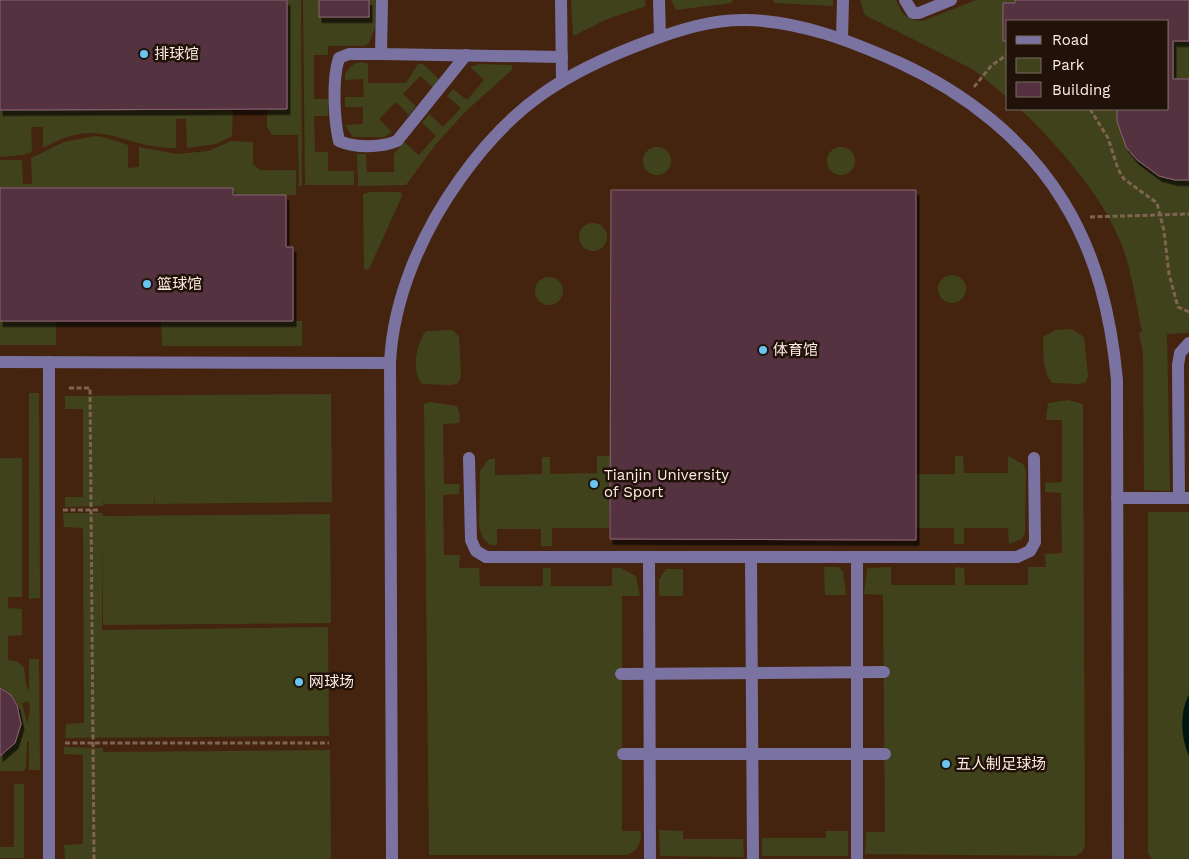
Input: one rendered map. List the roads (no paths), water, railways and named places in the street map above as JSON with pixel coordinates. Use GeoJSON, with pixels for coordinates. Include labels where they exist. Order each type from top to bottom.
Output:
{"type":"FeatureCollection","features":[{"type":"Feature","properties":{"kind":"lane"},"geometry":{"type":"LineString","coordinates":[[381,54],[382,0]]}},
{"type":"Feature","properties":{"kind":"lane"},"geometry":{"type":"LineString","coordinates":[[562,0],[562,80]]}},
{"type":"Feature","properties":{"kind":"lane"},"geometry":{"type":"LineString","coordinates":[[659,0],[660,37]]}},
{"type":"Feature","properties":{"kind":"lane"},"geometry":{"type":"LineString","coordinates":[[842,39],[843,0]]}},
{"type":"Feature","properties":{"kind":"lane"},"geometry":{"type":"LineString","coordinates":[[905,0],[913,12],[919,13],[952,0]]}},
{"type":"Feature","properties":{"kind":"lane"},"geometry":{"type":"LineString","coordinates":[[392,859],[391,342],[405,287],[420,246],[448,196],[478,153],[519,110],[562,80],[610,56],[660,37],[712,23],[744,20],[807,28],[842,39],[919,72],[989,116],[1036,164],[1072,217],[1097,275],[1112,333],[1117,380],[1118,859]]}},
{"type":"Feature","properties":{"kind":"lane"},"geometry":{"type":"LineString","coordinates":[[466,55],[397,142],[387,145],[348,145],[338,142],[336,130],[336,68],[339,58],[350,54],[466,55],[562,57]]}},
{"type":"Feature","properties":{"kind":"lane"},"geometry":{"type":"LineString","coordinates":[[1117,498],[1184,498],[1178,365],[1180,353],[1189,343]]}},
{"type":"Feature","properties":{"kind":"lane"},"geometry":{"type":"LineString","coordinates":[[0,362],[390,364]]}},
{"type":"Feature","properties":{"kind":"lane"},"geometry":{"type":"LineString","coordinates":[[50,362],[50,859]]}},
{"type":"Feature","properties":{"kind":"lane"},"geometry":{"type":"LineString","coordinates":[[469,458],[471,540],[476,551],[486,556],[1017,556],[1030,551],[1035,542],[1034,458]]}},
{"type":"Feature","properties":{"kind":"lane"},"geometry":{"type":"LineString","coordinates":[[650,556],[650,859]]}},
{"type":"Feature","properties":{"kind":"lane"},"geometry":{"type":"LineString","coordinates":[[751,556],[753,859]]}},
{"type":"Feature","properties":{"kind":"lane"},"geometry":{"type":"LineString","coordinates":[[856,556],[858,859]]}},
{"type":"Feature","properties":{"kind":"lane"},"geometry":{"type":"LineString","coordinates":[[621,674],[884,672]]}},
{"type":"Feature","properties":{"kind":"lane"},"geometry":{"type":"LineString","coordinates":[[624,754],[884,754]]}},
{"type":"Feature","properties":{"kind":"place","name":"排球馆"},"geometry":{"type":"Point","coordinates":[144,54]}},
{"type":"Feature","properties":{"kind":"place","name":"篮球馆"},"geometry":{"type":"Point","coordinates":[147,284]}},
{"type":"Feature","properties":{"kind":"place","name":"体育馆"},"geometry":{"type":"Point","coordinates":[763,350]}},
{"type":"Feature","properties":{"kind":"place","name":"Tianjin University of Sport"},"geometry":{"type":"Point","coordinates":[594,484]}},
{"type":"Feature","properties":{"kind":"place","name":"网球场"},"geometry":{"type":"Point","coordinates":[299,682]}},
{"type":"Feature","properties":{"kind":"place","name":"五人制足球场"},"geometry":{"type":"Point","coordinates":[946,764]}}]}
